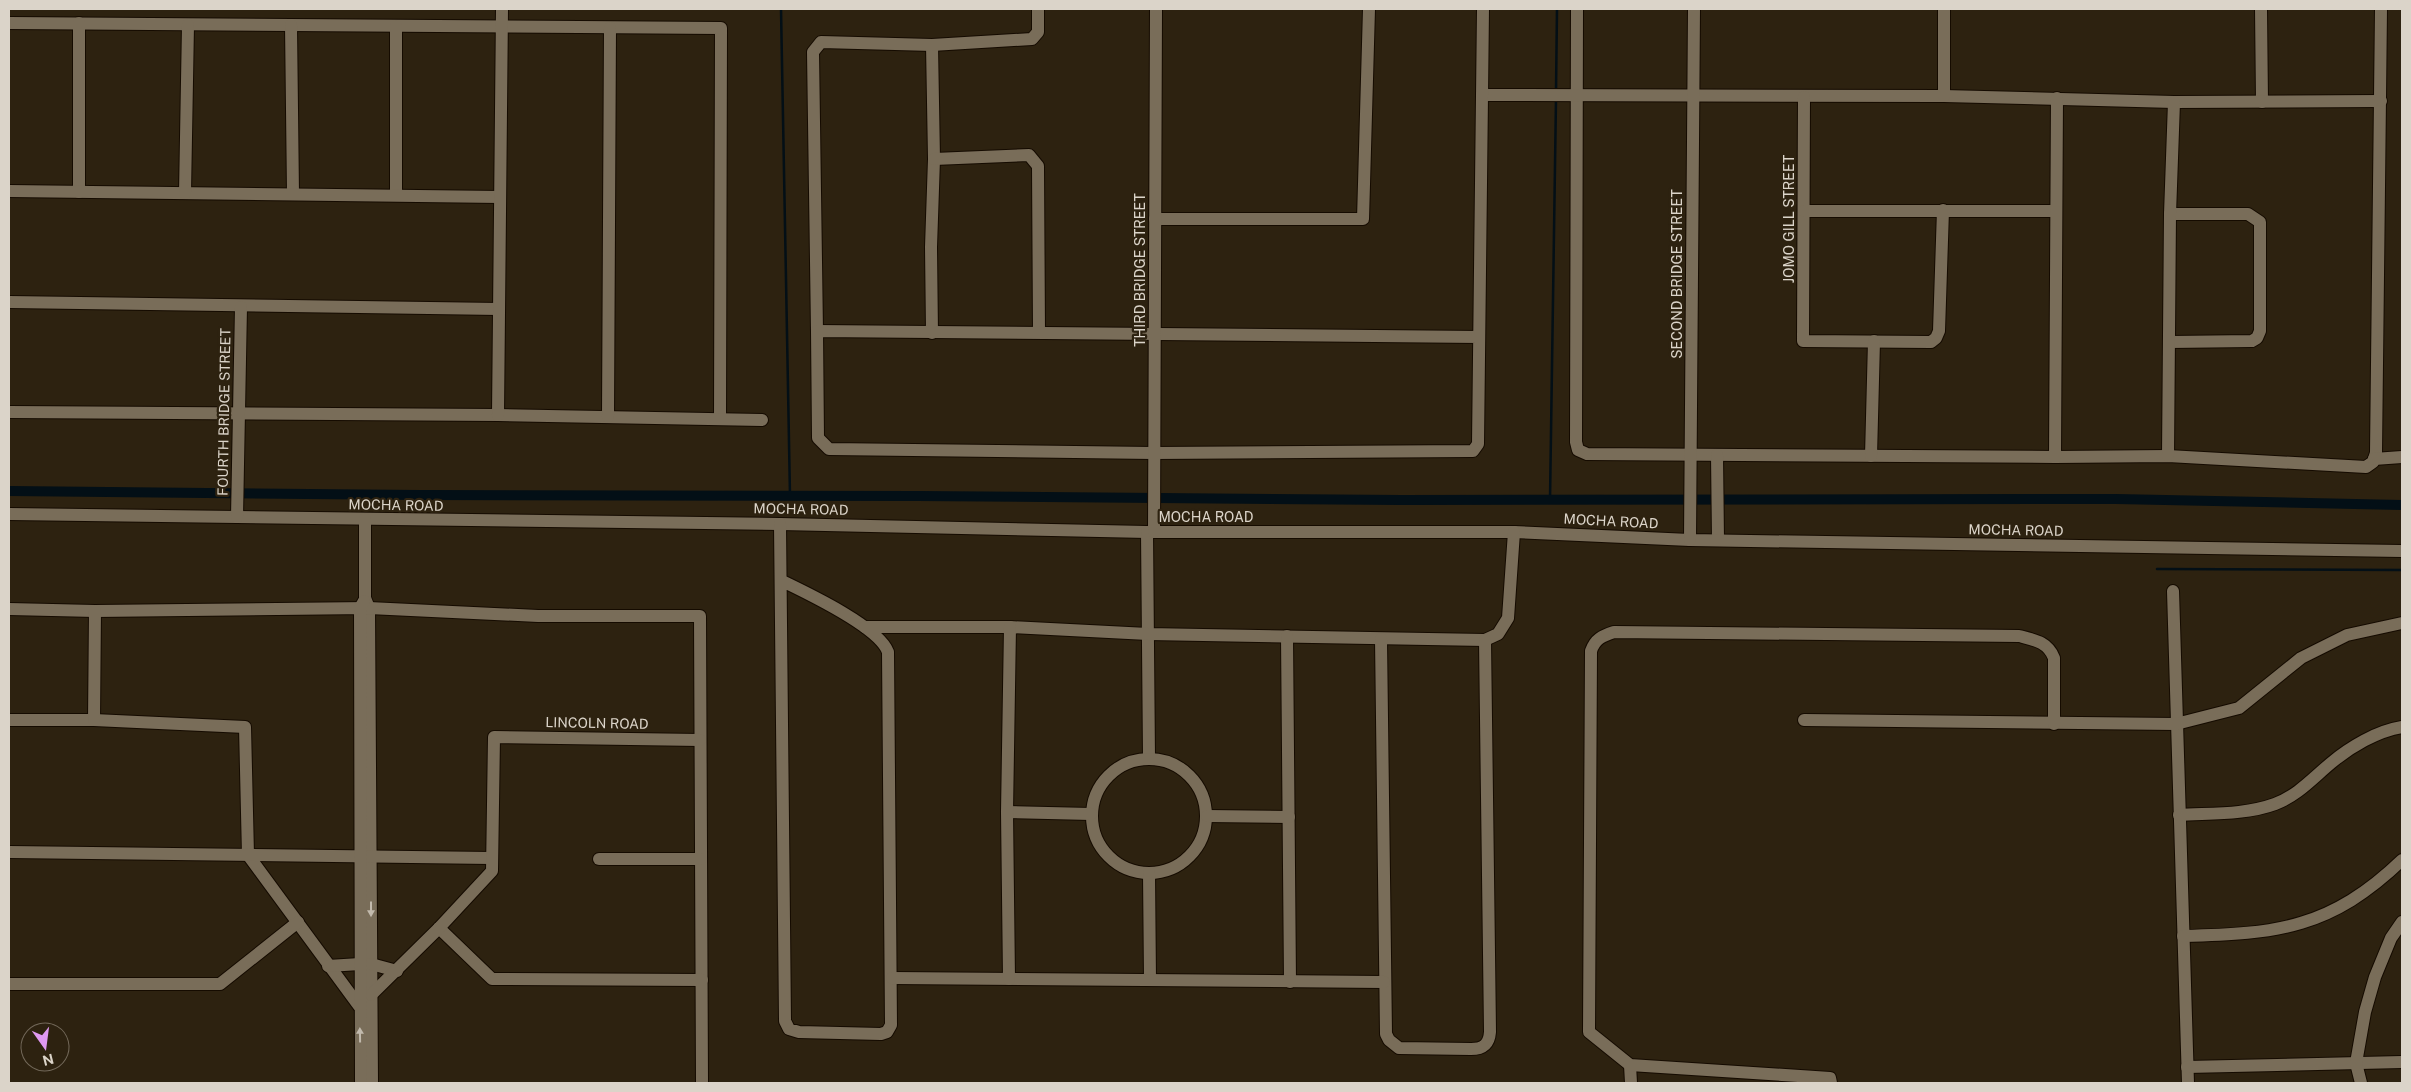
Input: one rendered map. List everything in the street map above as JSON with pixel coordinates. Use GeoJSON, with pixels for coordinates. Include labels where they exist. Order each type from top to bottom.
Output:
{"type":"FeatureCollection","features":[{"type":"Feature","properties":{"kind":"street"},"geometry":{"type":"LineString","coordinates":[[498,415],[502,9]]}},
{"type":"Feature","properties":{"kind":"street"},"geometry":{"type":"LineString","coordinates":[[1038,9],[1038,32],[1032,39],[932,45],[821,42],[813,52],[818,438],[829,449],[1153,453],[1474,451],[1478,444],[1483,9]]}},
{"type":"Feature","properties":{"kind":"street","name":"THIRD BRIDGE STREET"},"geometry":{"type":"LineString","coordinates":[[1149,758],[1148,634],[1150,532],[1153,512],[1156,9]]}},
{"type":"Feature","properties":{"kind":"street"},"geometry":{"type":"LineString","coordinates":[[1155,219],[1363,219],[1369,9]]}},
{"type":"Feature","properties":{"kind":"street"},"geometry":{"type":"LineString","coordinates":[[1577,9],[1570,96],[1576,442],[1578,450],[1587,454],[2168,456],[2366,467],[2374,459],[2381,9]]}},
{"type":"Feature","properties":{"kind":"street","name":"SECOND BRIDGE STREET"},"geometry":{"type":"LineString","coordinates":[[1690,540],[1694,9]]}},
{"type":"Feature","properties":{"kind":"street"},"geometry":{"type":"LineString","coordinates":[[1944,9],[1944,96]]}},
{"type":"Feature","properties":{"kind":"street"},"geometry":{"type":"LineString","coordinates":[[2261,9],[2262,102]]}},
{"type":"Feature","properties":{"kind":"street"},"geometry":{"type":"LineString","coordinates":[[9,23],[721,28],[720,419]]}},
{"type":"Feature","properties":{"kind":"street"},"geometry":{"type":"LineString","coordinates":[[79,23],[80,192]]}},
{"type":"Feature","properties":{"kind":"street"},"geometry":{"type":"LineString","coordinates":[[185,193],[188,25]]}},
{"type":"Feature","properties":{"kind":"street"},"geometry":{"type":"LineString","coordinates":[[292,25],[293,194]]}},
{"type":"Feature","properties":{"kind":"street"},"geometry":{"type":"LineString","coordinates":[[396,26],[396,196]]}},
{"type":"Feature","properties":{"kind":"street"},"geometry":{"type":"LineString","coordinates":[[608,417],[610,28]]}},
{"type":"Feature","properties":{"kind":"street"},"geometry":{"type":"LineString","coordinates":[[932,45],[934,159],[931,247],[932,333]]}},
{"type":"Feature","properties":{"kind":"street"},"geometry":{"type":"LineString","coordinates":[[1482,96],[1944,96],[2174,102],[2381,101]]}},
{"type":"Feature","properties":{"kind":"street","name":"JOMO GILL STREET"},"geometry":{"type":"LineString","coordinates":[[1804,97],[1803,341],[1874,341]]}},
{"type":"Feature","properties":{"kind":"street"},"geometry":{"type":"LineString","coordinates":[[2055,457],[2057,98]]}},
{"type":"Feature","properties":{"kind":"street"},"geometry":{"type":"LineString","coordinates":[[2168,456],[2170,214],[2174,102]]}},
{"type":"Feature","properties":{"kind":"street"},"geometry":{"type":"LineString","coordinates":[[934,159],[1029,154],[1038,166],[1038,332]]}},
{"type":"Feature","properties":{"kind":"street"},"geometry":{"type":"LineString","coordinates":[[9,191],[500,197]]}},
{"type":"Feature","properties":{"kind":"street"},"geometry":{"type":"LineString","coordinates":[[1872,456],[1874,341],[1931,342],[1936,338],[1939,331],[1943,210]]}},
{"type":"Feature","properties":{"kind":"street"},"geometry":{"type":"LineString","coordinates":[[1804,211],[2056,211]]}},
{"type":"Feature","properties":{"kind":"street"},"geometry":{"type":"LineString","coordinates":[[2170,214],[2248,214],[2260,222],[2260,331],[2257,338],[2252,342],[2170,342]]}},
{"type":"Feature","properties":{"kind":"street"},"geometry":{"type":"LineString","coordinates":[[9,302],[240,307],[499,309]]}},
{"type":"Feature","properties":{"kind":"street","name":"FOURTH BRIDGE STREET"},"geometry":{"type":"LineString","coordinates":[[238,512],[240,307]]}},
{"type":"Feature","properties":{"kind":"street"},"geometry":{"type":"LineString","coordinates":[[817,330],[932,333],[1038,332],[1479,337]]}},
{"type":"Feature","properties":{"kind":"street"},"geometry":{"type":"LineString","coordinates":[[9,412],[238,415],[498,415],[762,420]]}},
{"type":"Feature","properties":{"kind":"street"},"geometry":{"type":"LineString","coordinates":[[1717,455],[1718,540]]}},
{"type":"Feature","properties":{"kind":"street"},"geometry":{"type":"LineString","coordinates":[[2374,459],[2402,457]]}},
{"type":"Feature","properties":{"kind":"street","name":"MOCHA ROAD"},"geometry":{"type":"LineString","coordinates":[[9,514],[238,512],[365,519],[780,524],[1150,532],[1514,532],[1690,540],[2402,551]]}},
{"type":"Feature","properties":{"kind":"street"},"geometry":{"type":"LineString","coordinates":[[365,519],[365,964],[360,1006],[369,1083]]}},
{"type":"Feature","properties":{"kind":"street"},"geometry":{"type":"LineString","coordinates":[[780,524],[787,1025],[792,1031],[799,1032],[881,1034],[887,1032],[891,1025],[892,978],[888,652],[881,639],[865,627],[782,581]]}},
{"type":"Feature","properties":{"kind":"street"},"geometry":{"type":"LineString","coordinates":[[865,627],[1010,626],[1148,634],[1485,640],[1498,634],[1508,618],[1514,532]]}},
{"type":"Feature","properties":{"kind":"street"},"geometry":{"type":"LineString","coordinates":[[2173,591],[2188,1083]]}},
{"type":"Feature","properties":{"kind":"street"},"geometry":{"type":"LineString","coordinates":[[9,609],[96,611],[365,605],[538,616],[700,616],[702,1083]]}},
{"type":"Feature","properties":{"kind":"street"},"geometry":{"type":"LineString","coordinates":[[94,720],[96,611]]}},
{"type":"Feature","properties":{"kind":"street"},"geometry":{"type":"LineString","coordinates":[[1804,720],[2176,724],[2239,708],[2301,658],[2347,635],[2402,623]]}},
{"type":"Feature","properties":{"kind":"street"},"geometry":{"type":"LineString","coordinates":[[1009,979],[1007,812],[1010,626]]}},
{"type":"Feature","properties":{"kind":"street"},"geometry":{"type":"LineString","coordinates":[[1831,1083],[1830,1078],[1729,1077],[1630,1065],[1589,1032],[1591,651],[1598,639],[1614,632],[2019,636],[2046,644],[2051,649],[2054,658],[2054,724]]}},
{"type":"Feature","properties":{"kind":"street"},"geometry":{"type":"LineString","coordinates":[[1287,636],[1290,982]]}},
{"type":"Feature","properties":{"kind":"street"},"geometry":{"type":"LineString","coordinates":[[1381,638],[1386,1034],[1394,1045],[1399,1048],[1480,1049],[1490,1040],[1485,640]]}},
{"type":"Feature","properties":{"kind":"street"},"geometry":{"type":"LineString","coordinates":[[9,720],[94,720],[245,727],[248,855],[328,966],[360,1006]]}},
{"type":"Feature","properties":{"kind":"street"},"geometry":{"type":"LineString","coordinates":[[2179,815],[2245,811],[2276,804],[2305,787],[2332,762],[2359,743],[2402,727]]}},
{"type":"Feature","properties":{"kind":"street","name":"LINCOLN ROAD"},"geometry":{"type":"LineString","coordinates":[[492,858],[494,737],[700,740]]}},
{"type":"Feature","properties":{"kind":"street"},"geometry":{"type":"LineString","coordinates":[[1149,758],[1167,761],[1190,775],[1204,798],[1207,816],[1200,842],[1190,856],[1167,870],[1149,873],[1131,870],[1108,856],[1097,841],[1091,814],[1098,789],[1109,775],[1131,761],[1149,758]]}},
{"type":"Feature","properties":{"kind":"street"},"geometry":{"type":"LineString","coordinates":[[1007,812],[1091,814]]}},
{"type":"Feature","properties":{"kind":"street"},"geometry":{"type":"LineString","coordinates":[[1207,816],[1289,817]]}},
{"type":"Feature","properties":{"kind":"street"},"geometry":{"type":"LineString","coordinates":[[9,852],[492,858],[492,871],[439,928],[371,995]]}},
{"type":"Feature","properties":{"kind":"street"},"geometry":{"type":"LineString","coordinates":[[599,859],[701,859]]}},
{"type":"Feature","properties":{"kind":"street"},"geometry":{"type":"LineString","coordinates":[[2183,936],[2244,935],[2283,928],[2315,919],[2344,907],[2379,882],[2402,860]]}},
{"type":"Feature","properties":{"kind":"street"},"geometry":{"type":"LineString","coordinates":[[1149,873],[1150,980]]}},
{"type":"Feature","properties":{"kind":"street"},"geometry":{"type":"LineString","coordinates":[[9,984],[220,984],[298,922]]}},
{"type":"Feature","properties":{"kind":"street"},"geometry":{"type":"LineString","coordinates":[[2360,1083],[2356,1063],[2365,1012],[2375,977],[2391,938],[2402,922]]}},
{"type":"Feature","properties":{"kind":"street"},"geometry":{"type":"LineString","coordinates":[[439,928],[492,979],[702,980]]}},
{"type":"Feature","properties":{"kind":"street"},"geometry":{"type":"LineString","coordinates":[[365,964],[371,995],[369,1083]]}},
{"type":"Feature","properties":{"kind":"street"},"geometry":{"type":"LineString","coordinates":[[328,966],[365,964],[397,971]]}},
{"type":"Feature","properties":{"kind":"street"},"geometry":{"type":"LineString","coordinates":[[892,978],[1384,982]]}},
{"type":"Feature","properties":{"kind":"street"},"geometry":{"type":"LineString","coordinates":[[2187,1067],[2402,1062]]}},
{"type":"Feature","properties":{"kind":"street"},"geometry":{"type":"LineString","coordinates":[[1630,1065],[1631,1083]]}},
{"type":"Feature","properties":{"kind":"waterway"},"geometry":{"type":"LineString","coordinates":[[781,9],[790,496]]}},
{"type":"Feature","properties":{"kind":"waterway"},"geometry":{"type":"LineString","coordinates":[[1556,91],[1557,9]]}},
{"type":"Feature","properties":{"kind":"waterway"},"geometry":{"type":"LineString","coordinates":[[1550,500],[1556,99]]}},
{"type":"Feature","properties":{"kind":"waterway"},"geometry":{"type":"LineString","coordinates":[[9,491],[1402,500],[2116,499],[2402,505]]}},
{"type":"Feature","properties":{"kind":"waterway"},"geometry":{"type":"LineString","coordinates":[[2157,569],[2402,570]]}}]}
